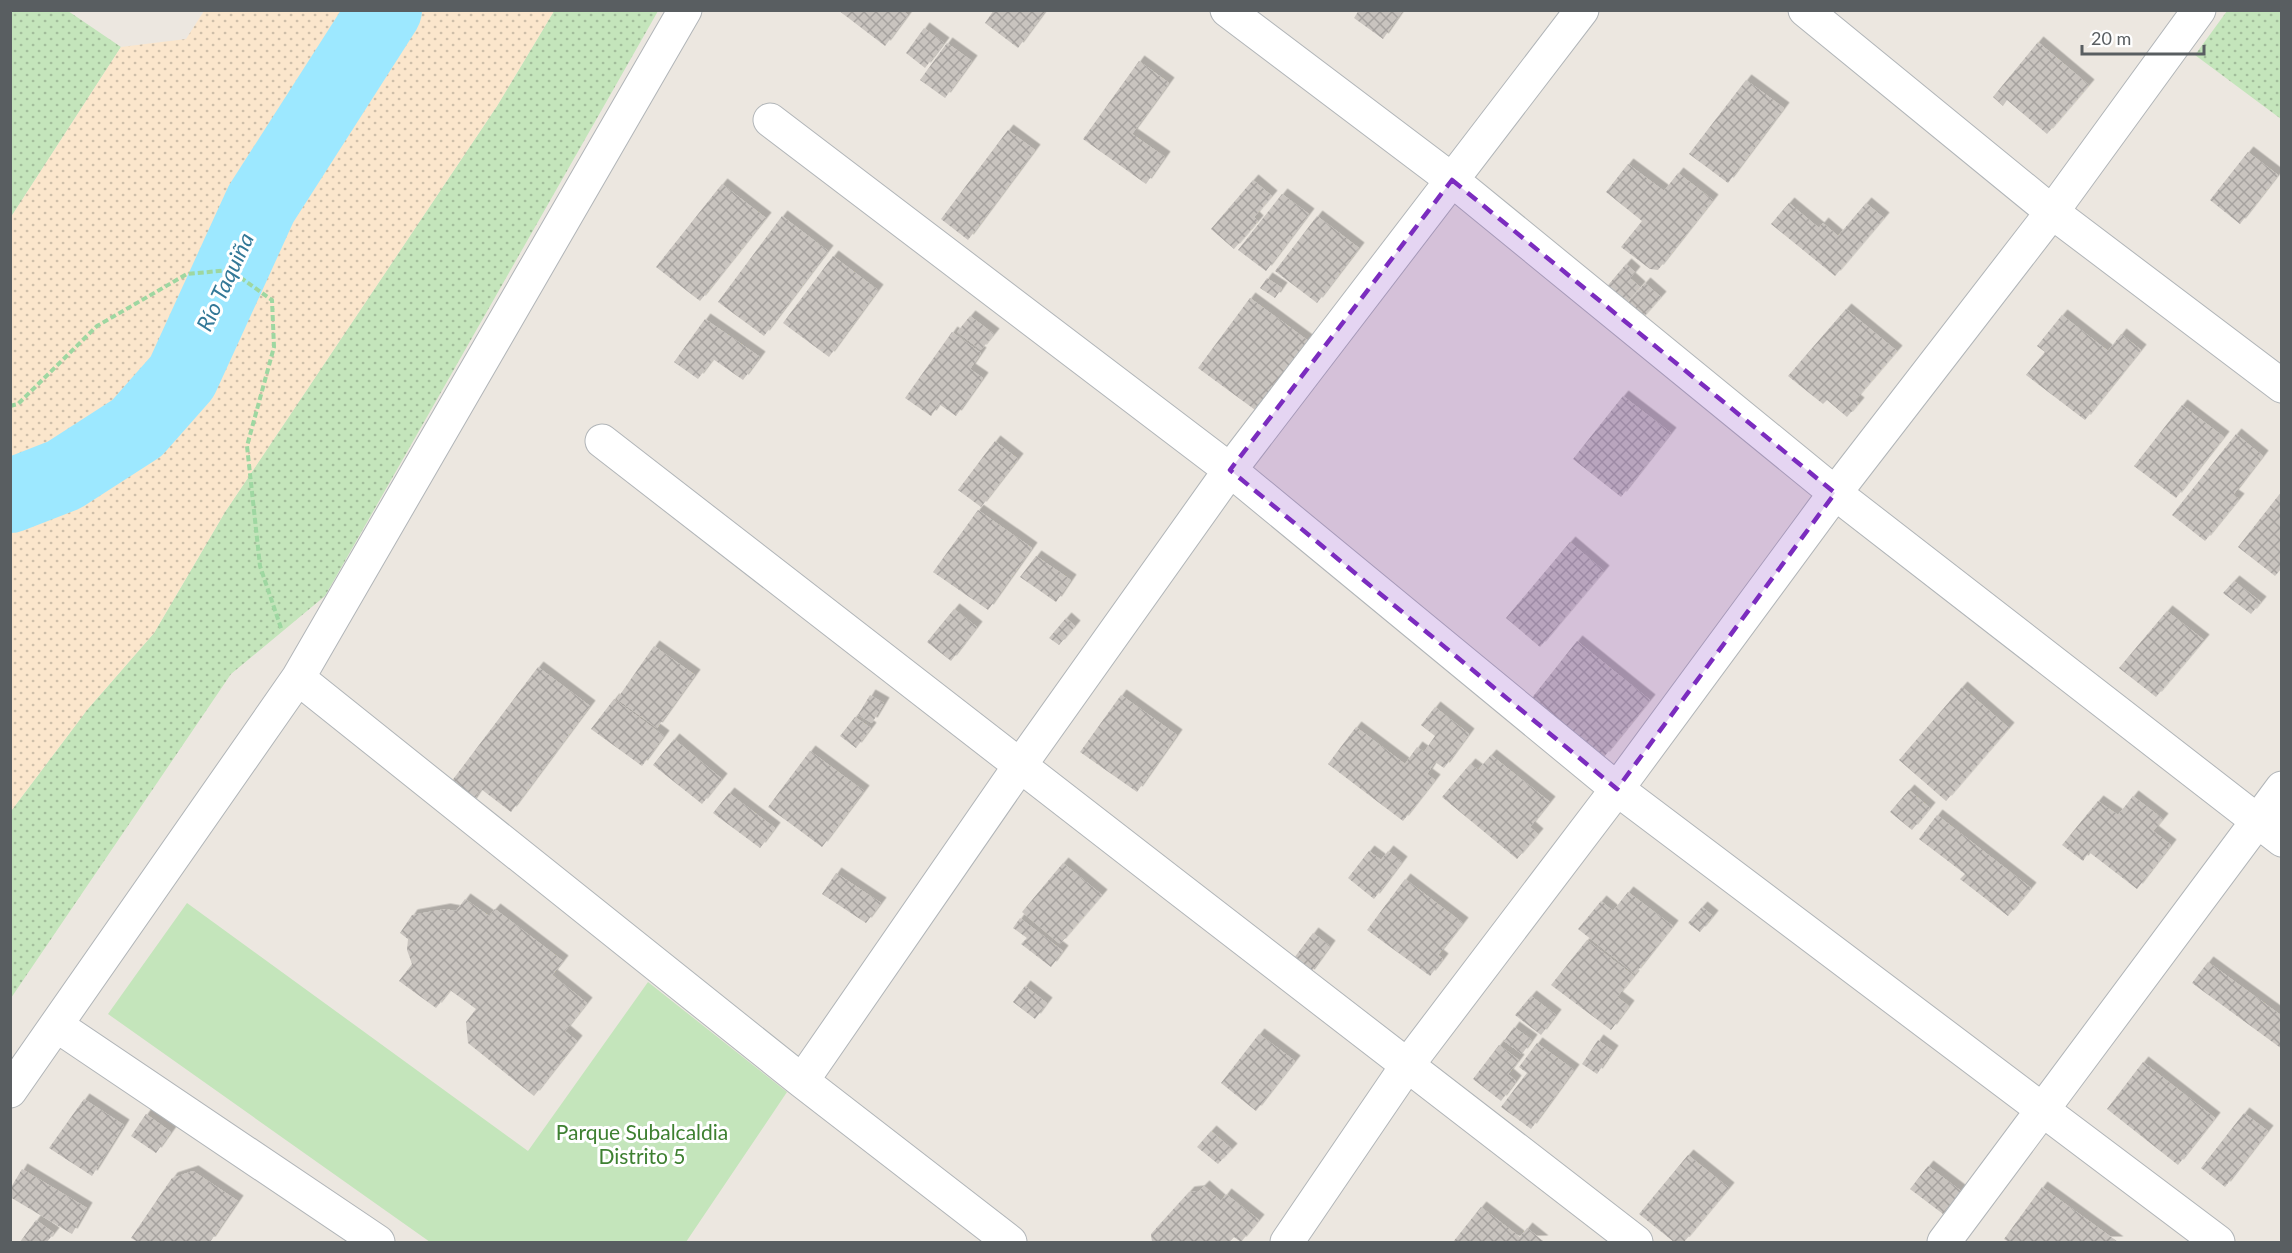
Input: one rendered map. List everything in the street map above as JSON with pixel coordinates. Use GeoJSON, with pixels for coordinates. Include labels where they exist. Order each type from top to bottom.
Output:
{"type":"FeatureCollection","features":[{"type":"Feature","properties":{"kind":"street"},"geometry":{"type":"LineString","coordinates":[[10,1091],[298,678],[685,10]]}},
{"type":"Feature","properties":{"kind":"street"},"geometry":{"type":"LineString","coordinates":[[1227,10],[1452,180],[1835,493],[2269,831]]}},
{"type":"Feature","properties":{"kind":"street"},"geometry":{"type":"LineString","coordinates":[[802,1081],[1021,764],[1230,470],[1582,10]]}},
{"type":"Feature","properties":{"kind":"street"},"geometry":{"type":"LineString","coordinates":[[1805,10],[2052,212],[2282,386]]}},
{"type":"Feature","properties":{"kind":"street"},"geometry":{"type":"LineString","coordinates":[[1287,1242],[1406,1066],[1617,789],[1835,493],[2052,212],[2199,10]]}},
{"type":"Feature","properties":{"kind":"street"},"geometry":{"type":"LineString","coordinates":[[770,120],[1230,470],[1617,789],[2218,1242]]}},
{"type":"Feature","properties":{"kind":"street"},"geometry":{"type":"LineString","coordinates":[[602,441],[1636,1242]]}},
{"type":"Feature","properties":{"kind":"street"},"geometry":{"type":"LineString","coordinates":[[298,678],[802,1081],[1010,1242]]}},
{"type":"Feature","properties":{"kind":"street"},"geometry":{"type":"LineString","coordinates":[[1944,1242],[2043,1110],[2269,831],[2282,788]]}},
{"type":"Feature","properties":{"kind":"street"},"geometry":{"type":"LineString","coordinates":[[56,1025],[378,1242]]}},
{"type":"Feature","properties":{"kind":"path"},"geometry":{"type":"LineString","coordinates":[[10,406],[18,404],[97,326],[187,273],[230,270],[272,300],[274,347],[247,446],[260,566],[298,678]]}},
{"type":"Feature","properties":{"kind":"highlighted area"},"geometry":{"type":"Polygon","coordinates":[[[1452,180],[1835,493],[1617,789],[1230,470],[1452,180]]]}},
{"type":"Feature","properties":{"kind":"green space"},"geometry":{"type":"Polygon","coordinates":[[[11,11],[68,11],[121,47],[11,217],[11,11]]]}},
{"type":"Feature","properties":{"kind":"green space"},"geometry":{"type":"Polygon","coordinates":[[[554,11],[658,11],[325,596],[231,674],[11,998],[11,811],[87,710],[154,633],[225,512],[497,106],[554,11]]]}},
{"type":"Feature","properties":{"kind":"green space"},"geometry":{"type":"Polygon","coordinates":[[[2227,11],[2281,11],[2281,119],[2195,55],[2227,11]]]}},
{"type":"Feature","properties":{"kind":"green space","name":"Parque Subalcaldia Distrito 5"},"geometry":{"type":"Polygon","coordinates":[[[187,903],[528,1151],[648,982],[787,1092],[686,1242],[430,1242],[108,1014],[187,903]]]}},
{"type":"Feature","properties":{"kind":"sand"},"geometry":{"type":"Polygon","coordinates":[[[204,11],[554,11],[497,106],[225,512],[154,633],[87,710],[11,811],[11,217],[121,47],[186,39],[204,11]]]}},
{"type":"Feature","properties":{"kind":"building"},"geometry":{"type":"Polygon","coordinates":[[[838,10],[902,10],[908,15],[885,46],[838,10]]]}},
{"type":"Feature","properties":{"kind":"building"},"geometry":{"type":"Polygon","coordinates":[[[994,10],[1046,10],[1018,48],[985,23],[994,10]]]}},
{"type":"Feature","properties":{"kind":"building"},"geometry":{"type":"Polygon","coordinates":[[[1359,10],[1403,10],[1383,39],[1354,18],[1359,10]]]}},
{"type":"Feature","properties":{"kind":"building"},"geometry":{"type":"Polygon","coordinates":[[[924,28],[944,43],[925,68],[906,53],[924,28]]]}},
{"type":"Feature","properties":{"kind":"building"},"geometry":{"type":"Polygon","coordinates":[[[2038,42],[2089,85],[2047,134],[2007,100],[2003,106],[1993,97],[2038,42]]]}},
{"type":"Feature","properties":{"kind":"building"},"geometry":{"type":"Polygon","coordinates":[[[947,43],[972,61],[945,98],[920,80],[947,43]]]}},
{"type":"Feature","properties":{"kind":"building"},"geometry":{"type":"Polygon","coordinates":[[[1139,61],[1169,83],[1132,134],[1165,157],[1146,184],[1083,139],[1139,61]]]}},
{"type":"Feature","properties":{"kind":"building"},"geometry":{"type":"Polygon","coordinates":[[[1746,80],[1784,108],[1728,183],[1689,154],[1746,80]]]}},
{"type":"Feature","properties":{"kind":"building"},"geometry":{"type":"Polygon","coordinates":[[[1008,130],[1035,150],[968,240],[941,219],[1008,130]]]}},
{"type":"Feature","properties":{"kind":"building"},"geometry":{"type":"Polygon","coordinates":[[[2248,152],[2278,175],[2240,224],[2210,200],[2248,152]]]}},
{"type":"Feature","properties":{"kind":"building"},"geometry":{"type":"Polygon","coordinates":[[[1628,164],[1664,191],[1678,173],[1713,200],[1658,270],[1650,269],[1621,247],[1642,221],[1606,192],[1628,164]]]}},
{"type":"Feature","properties":{"kind":"building"},"geometry":{"type":"Polygon","coordinates":[[[1253,180],[1272,196],[1254,217],[1258,221],[1234,249],[1211,229],[1253,180]]]}},
{"type":"Feature","properties":{"kind":"building"},"geometry":{"type":"Polygon","coordinates":[[[722,184],[766,218],[700,301],[656,267],[722,184]]]}},
{"type":"Feature","properties":{"kind":"building"},"geometry":{"type":"Polygon","coordinates":[[[1282,194],[1309,214],[1266,271],[1238,250],[1282,194]]]}},
{"type":"Feature","properties":{"kind":"building"},"geometry":{"type":"Polygon","coordinates":[[[1789,203],[1819,228],[1823,223],[1838,236],[1866,203],[1884,218],[1835,276],[1771,224],[1789,203]]]}},
{"type":"Feature","properties":{"kind":"building"},"geometry":{"type":"Polygon","coordinates":[[[782,216],[828,251],[764,336],[718,302],[782,216]]]}},
{"type":"Feature","properties":{"kind":"building"},"geometry":{"type":"Polygon","coordinates":[[[1317,216],[1359,248],[1317,303],[1275,271],[1317,216]]]}},
{"type":"Feature","properties":{"kind":"building"},"geometry":{"type":"Polygon","coordinates":[[[833,256],[878,290],[829,357],[783,323],[833,256]]]}},
{"type":"Feature","properties":{"kind":"building"},"geometry":{"type":"Polygon","coordinates":[[[1626,264],[1635,272],[1630,278],[1640,287],[1623,307],[1604,290],[1626,264]]]}},
{"type":"Feature","properties":{"kind":"building"},"geometry":{"type":"Polygon","coordinates":[[[1267,278],[1282,288],[1275,298],[1260,288],[1267,278]]]}},
{"type":"Feature","properties":{"kind":"building"},"geometry":{"type":"Polygon","coordinates":[[[1645,283],[1661,297],[1638,323],[1622,309],[1645,283]]]}},
{"type":"Feature","properties":{"kind":"building"},"geometry":{"type":"Polygon","coordinates":[[[1250,298],[1314,345],[1262,415],[1198,368],[1250,298]]]}},
{"type":"Feature","properties":{"kind":"building"},"geometry":{"type":"Polygon","coordinates":[[[1846,309],[1897,351],[1855,400],[1859,403],[1847,417],[1827,400],[1823,404],[1788,376],[1846,309]]]}},
{"type":"Feature","properties":{"kind":"building"},"geometry":{"type":"Polygon","coordinates":[[[2062,315],[2108,351],[2121,334],[2141,350],[2085,420],[2026,375],[2045,352],[2037,346],[2062,315]]]}},
{"type":"Feature","properties":{"kind":"building"},"geometry":{"type":"Polygon","coordinates":[[[970,316],[994,334],[981,350],[957,332],[970,316]]]}},
{"type":"Feature","properties":{"kind":"building"},"geometry":{"type":"Polygon","coordinates":[[[705,319],[760,357],[743,380],[713,359],[698,379],[674,362],[705,319]]]}},
{"type":"Feature","properties":{"kind":"building"},"geometry":{"type":"Polygon","coordinates":[[[952,332],[981,353],[970,369],[983,378],[956,416],[939,404],[931,416],[905,398],[952,332]]]}},
{"type":"Feature","properties":{"kind":"building"},"geometry":{"type":"Polygon","coordinates":[[[1623,396],[1671,433],[1621,497],[1573,459],[1623,396]]]}},
{"type":"Feature","properties":{"kind":"building"},"geometry":{"type":"Polygon","coordinates":[[[2182,405],[2224,437],[2176,498],[2134,466],[2182,405]]]}},
{"type":"Feature","properties":{"kind":"building"},"geometry":{"type":"Polygon","coordinates":[[[2236,434],[2263,456],[2233,495],[2239,499],[2205,541],[2172,515],[2236,434]]]}},
{"type":"Feature","properties":{"kind":"building"},"geometry":{"type":"Polygon","coordinates":[[[995,441],[1018,459],[981,507],[958,490],[995,441]]]}},
{"type":"Feature","properties":{"kind":"building"},"geometry":{"type":"Polygon","coordinates":[[[2282,491],[2282,568],[2275,576],[2238,547],[2282,491]]]}},
{"type":"Feature","properties":{"kind":"building"},"geometry":{"type":"Polygon","coordinates":[[[978,510],[1032,548],[988,610],[933,572],[978,510]]]}},
{"type":"Feature","properties":{"kind":"building"},"geometry":{"type":"Polygon","coordinates":[[[1570,542],[1604,571],[1540,647],[1506,618],[1570,542]]]}},
{"type":"Feature","properties":{"kind":"building"},"geometry":{"type":"Polygon","coordinates":[[[1036,556],[1071,580],[1056,602],[1020,577],[1036,556]]]}},
{"type":"Feature","properties":{"kind":"building"},"geometry":{"type":"Polygon","coordinates":[[[2234,581],[2261,602],[2251,614],[2223,593],[2234,581]]]}},
{"type":"Feature","properties":{"kind":"building"},"geometry":{"type":"Polygon","coordinates":[[[954,609],[977,627],[951,661],[927,642],[954,609]]]}},
{"type":"Feature","properties":{"kind":"building"},"geometry":{"type":"Polygon","coordinates":[[[2167,611],[2204,640],[2156,697],[2119,668],[2167,611]]]}},
{"type":"Feature","properties":{"kind":"building"},"geometry":{"type":"Polygon","coordinates":[[[1066,618],[1075,626],[1059,645],[1049,638],[1066,618]]]}},
{"type":"Feature","properties":{"kind":"building"},"geometry":{"type":"Polygon","coordinates":[[[1577,641],[1650,700],[1604,757],[1531,699],[1577,641]]]}},
{"type":"Feature","properties":{"kind":"building"},"geometry":{"type":"Polygon","coordinates":[[[654,646],[695,675],[657,728],[617,699],[654,646]]]}},
{"type":"Feature","properties":{"kind":"building"},"geometry":{"type":"Polygon","coordinates":[[[538,667],[590,706],[511,812],[481,789],[471,804],[448,786],[538,667]]]}},
{"type":"Feature","properties":{"kind":"building"},"geometry":{"type":"Polygon","coordinates":[[[1962,687],[2009,728],[1946,801],[1899,760],[1962,687]]]}},
{"type":"Feature","properties":{"kind":"building"},"geometry":{"type":"Polygon","coordinates":[[[870,695],[884,703],[872,723],[858,715],[870,695]]]}},
{"type":"Feature","properties":{"kind":"building"},"geometry":{"type":"Polygon","coordinates":[[[1121,695],[1177,735],[1137,792],[1080,752],[1121,695]]]}},
{"type":"Feature","properties":{"kind":"building"},"geometry":{"type":"Polygon","coordinates":[[[614,699],[664,736],[642,766],[591,729],[614,699]]]}},
{"type":"Feature","properties":{"kind":"building"},"geometry":{"type":"Polygon","coordinates":[[[1435,707],[1469,734],[1444,768],[1435,762],[1427,774],[1435,780],[1403,821],[1328,764],[1356,727],[1405,764],[1417,747],[1424,752],[1435,736],[1421,725],[1435,707]]]}},
{"type":"Feature","properties":{"kind":"building"},"geometry":{"type":"Polygon","coordinates":[[[855,717],[871,728],[856,748],[840,736],[855,717]]]}},
{"type":"Feature","properties":{"kind":"building"},"geometry":{"type":"Polygon","coordinates":[[[674,739],[722,779],[702,804],[653,765],[674,739]]]}},
{"type":"Feature","properties":{"kind":"building"},"geometry":{"type":"Polygon","coordinates":[[[810,751],[864,791],[822,847],[768,807],[810,751]]]}},
{"type":"Feature","properties":{"kind":"building"},"geometry":{"type":"Polygon","coordinates":[[[1491,755],[1550,802],[1530,827],[1538,834],[1517,859],[1442,797],[1470,764],[1478,770],[1491,755]]]}},
{"type":"Feature","properties":{"kind":"building"},"geometry":{"type":"Polygon","coordinates":[[[1909,790],[1930,808],[1912,830],[1890,812],[1909,790]]]}},
{"type":"Feature","properties":{"kind":"building"},"geometry":{"type":"Polygon","coordinates":[[[729,793],[775,828],[760,848],[713,813],[729,793]]]}},
{"type":"Feature","properties":{"kind":"building"},"geometry":{"type":"Polygon","coordinates":[[[2133,796],[2163,819],[2153,831],[2171,845],[2137,889],[2089,852],[2083,861],[2062,845],[2098,801],[2118,815],[2133,796]]]}},
{"type":"Feature","properties":{"kind":"building"},"geometry":{"type":"Polygon","coordinates":[[[1937,815],[2031,888],[2008,916],[1960,879],[1965,874],[1919,839],[1937,815]]]}},
{"type":"Feature","properties":{"kind":"building"},"geometry":{"type":"Polygon","coordinates":[[[1369,851],[1381,860],[1388,851],[1402,862],[1374,899],[1348,878],[1369,851]]]}},
{"type":"Feature","properties":{"kind":"building"},"geometry":{"type":"Polygon","coordinates":[[[1063,863],[1102,895],[1060,944],[1022,912],[1063,863]]]}},
{"type":"Feature","properties":{"kind":"building"},"geometry":{"type":"Polygon","coordinates":[[[836,873],[881,903],[866,923],[822,894],[836,873]]]}},
{"type":"Feature","properties":{"kind":"building"},"geometry":{"type":"Polygon","coordinates":[[[1405,879],[1463,923],[1438,955],[1443,959],[1430,976],[1367,930],[1405,879]]]}},
{"type":"Feature","properties":{"kind":"building"},"geometry":{"type":"Polygon","coordinates":[[[1628,892],[1673,926],[1635,974],[1578,929],[1601,901],[1613,911],[1628,892]]]}},
{"type":"Feature","properties":{"kind":"building"},"geometry":{"type":"Polygon","coordinates":[[[465,899],[489,916],[495,909],[563,961],[552,975],[587,1003],[565,1031],[577,1041],[534,1096],[468,1043],[466,1022],[476,1009],[450,990],[436,1008],[399,981],[412,964],[407,950],[408,939],[400,933],[412,915],[445,909],[456,911],[465,899]]]}},
{"type":"Feature","properties":{"kind":"building"},"geometry":{"type":"Polygon","coordinates":[[[1702,907],[1713,916],[1700,932],[1688,923],[1702,907]]]}},
{"type":"Feature","properties":{"kind":"building"},"geometry":{"type":"Polygon","coordinates":[[[1020,918],[1063,951],[1051,967],[1021,944],[1027,938],[1013,928],[1020,918]]]}},
{"type":"Feature","properties":{"kind":"building"},"geometry":{"type":"Polygon","coordinates":[[[1313,933],[1330,946],[1309,975],[1291,962],[1313,933]]]}},
{"type":"Feature","properties":{"kind":"building"},"geometry":{"type":"Polygon","coordinates":[[[1587,940],[1634,976],[1617,997],[1629,1006],[1611,1030],[1551,985],[1587,940]]]}},
{"type":"Feature","properties":{"kind":"building"},"geometry":{"type":"Polygon","coordinates":[[[2208,962],[2282,1016],[2282,1049],[2192,983],[2208,962]]]}},
{"type":"Feature","properties":{"kind":"building"},"geometry":{"type":"Polygon","coordinates":[[[1025,986],[1047,1003],[1035,1019],[1013,1002],[1025,986]]]}},
{"type":"Feature","properties":{"kind":"building"},"geometry":{"type":"Polygon","coordinates":[[[1531,996],[1556,1015],[1541,1035],[1515,1015],[1531,996]]]}},
{"type":"Feature","properties":{"kind":"building"},"geometry":{"type":"Polygon","coordinates":[[[1514,1027],[1532,1040],[1522,1054],[1504,1041],[1514,1027]]]}},
{"type":"Feature","properties":{"kind":"building"},"geometry":{"type":"Polygon","coordinates":[[[1259,1034],[1295,1061],[1256,1111],[1221,1083],[1259,1034]]]}},
{"type":"Feature","properties":{"kind":"building"},"geometry":{"type":"Polygon","coordinates":[[[1598,1040],[1613,1051],[1597,1074],[1582,1064],[1598,1040]]]}},
{"type":"Feature","properties":{"kind":"building"},"geometry":{"type":"Polygon","coordinates":[[[1537,1043],[1574,1070],[1531,1129],[1501,1107],[1527,1073],[1519,1067],[1537,1043]]]}},
{"type":"Feature","properties":{"kind":"building"},"geometry":{"type":"Polygon","coordinates":[[[1499,1045],[1519,1060],[1508,1074],[1516,1081],[1501,1101],[1473,1079],[1499,1045]]]}},
{"type":"Feature","properties":{"kind":"building"},"geometry":{"type":"Polygon","coordinates":[[[2143,1062],[2215,1118],[2178,1165],[2107,1109],[2143,1062]]]}},
{"type":"Feature","properties":{"kind":"building"},"geometry":{"type":"Polygon","coordinates":[[[84,1099],[124,1125],[92,1176],[49,1148],[84,1099]]]}},
{"type":"Feature","properties":{"kind":"building"},"geometry":{"type":"Polygon","coordinates":[[[2244,1113],[2268,1131],[2225,1187],[2201,1168],[2244,1113]]]}},
{"type":"Feature","properties":{"kind":"building"},"geometry":{"type":"Polygon","coordinates":[[[146,1114],[171,1132],[156,1153],[131,1136],[146,1114]]]}},
{"type":"Feature","properties":{"kind":"building"},"geometry":{"type":"Polygon","coordinates":[[[1211,1131],[1232,1149],[1218,1164],[1197,1147],[1211,1131]]]}},
{"type":"Feature","properties":{"kind":"building"},"geometry":{"type":"Polygon","coordinates":[[[1688,1155],[1729,1188],[1684,1242],[1674,1242],[1639,1214],[1688,1155]]]}},
{"type":"Feature","properties":{"kind":"building"},"geometry":{"type":"Polygon","coordinates":[[[1928,1166],[1961,1191],[1943,1214],[1910,1189],[1928,1166]]]}},
{"type":"Feature","properties":{"kind":"building"},"geometry":{"type":"Polygon","coordinates":[[[22,1169],[87,1208],[72,1234],[10,1197],[10,1189],[22,1169]]]}},
{"type":"Feature","properties":{"kind":"building"},"geometry":{"type":"Polygon","coordinates":[[[193,1171],[238,1201],[210,1242],[138,1242],[131,1238],[172,1178],[193,1171]]]}},
{"type":"Feature","properties":{"kind":"building"},"geometry":{"type":"Polygon","coordinates":[[[1204,1186],[1221,1201],[1226,1194],[1259,1220],[1241,1242],[1234,1237],[1229,1242],[1152,1242],[1151,1234],[1189,1192],[1199,1191],[1204,1186]]]}},
{"type":"Feature","properties":{"kind":"building"},"geometry":{"type":"Polygon","coordinates":[[[2042,1187],[2118,1242],[2009,1242],[2004,1239],[2042,1187]]]}},
{"type":"Feature","properties":{"kind":"building"},"geometry":{"type":"Polygon","coordinates":[[[1481,1207],[1520,1237],[1527,1228],[1543,1241],[1453,1242],[1481,1207]]]}},
{"type":"Feature","properties":{"kind":"building"},"geometry":{"type":"Polygon","coordinates":[[[36,1220],[54,1233],[47,1242],[20,1242],[36,1220]]]}},
{"type":"Feature","properties":{"kind":"waterway","name":"Río Taquiña"},"geometry":{"type":"LineString","coordinates":[[10,496],[64,475],[137,428],[182,377],[261,204],[385,10]]}}]}
